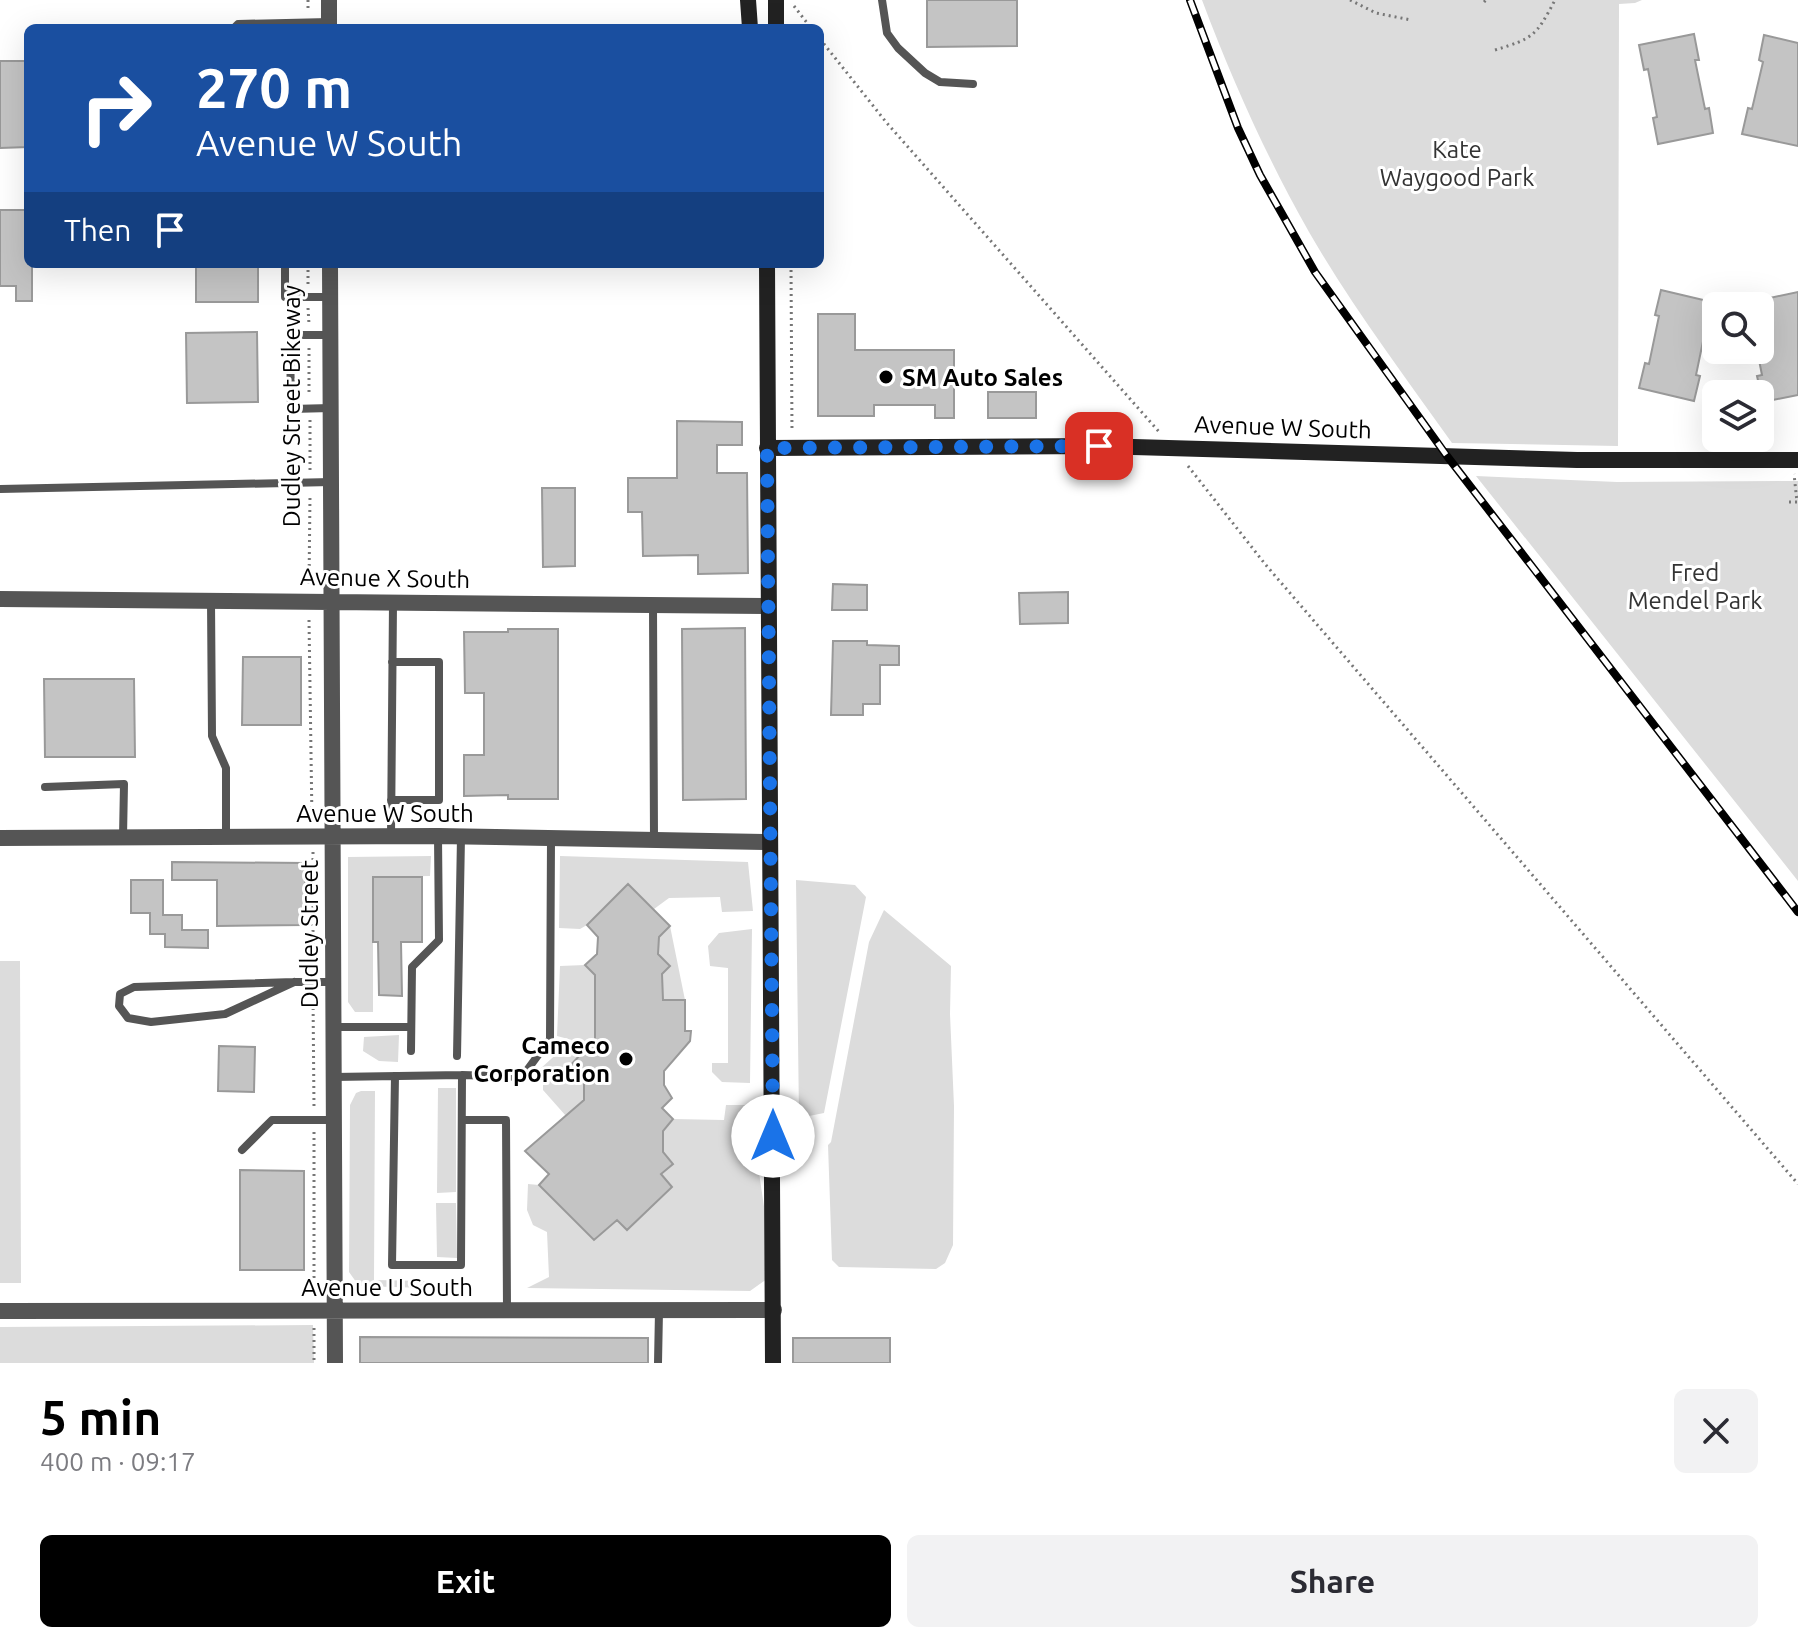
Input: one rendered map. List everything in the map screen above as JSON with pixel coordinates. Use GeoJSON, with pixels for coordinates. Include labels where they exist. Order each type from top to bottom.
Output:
{"type":"FeatureCollection","features":[{"type":"Feature","properties":{"kind":"main road"},"geometry":{"type":"LineString","coordinates":[[748,0],[750,24]]}},
{"type":"Feature","properties":{"kind":"main road"},"geometry":{"type":"LineString","coordinates":[[776,0],[776,24]]}},
{"type":"Feature","properties":{"kind":"main road"},"geometry":{"type":"LineString","coordinates":[[767,268],[773,1363]]}},
{"type":"Feature","properties":{"kind":"main road","name":"Avenue W South"},"geometry":{"type":"LineString","coordinates":[[767,448],[1173,448],[1577,460],[1795,460]]}},
{"type":"Feature","properties":{"kind":"street"},"geometry":{"type":"LineString","coordinates":[[329,0],[329,24]]}},
{"type":"Feature","properties":{"kind":"street","name":"Dudley Street"},"geometry":{"type":"LineString","coordinates":[[330,268],[335,1363]]}},
{"type":"Feature","properties":{"kind":"street","name":"Avenue X South"},"geometry":{"type":"LineString","coordinates":[[0,599],[768,606]]}},
{"type":"Feature","properties":{"kind":"street","name":"Avenue W South"},"geometry":{"type":"LineString","coordinates":[[0,838],[461,836],[770,842]]}},
{"type":"Feature","properties":{"kind":"street","name":"Avenue U South"},"geometry":{"type":"LineString","coordinates":[[0,1311],[774,1310]]}},
{"type":"Feature","properties":{"kind":"lane"},"geometry":{"type":"LineString","coordinates":[[882,0],[887,33],[925,73],[940,82],[973,84]]}},
{"type":"Feature","properties":{"kind":"lane"},"geometry":{"type":"LineString","coordinates":[[285,268],[285,297],[330,297]]}},
{"type":"Feature","properties":{"kind":"lane"},"geometry":{"type":"LineString","coordinates":[[330,335],[290,335],[291,409],[331,408]]}},
{"type":"Feature","properties":{"kind":"lane"},"geometry":{"type":"LineString","coordinates":[[0,489],[331,482]]}},
{"type":"Feature","properties":{"kind":"lane"},"geometry":{"type":"LineString","coordinates":[[211,600],[212,736],[226,768],[226,837]]}},
{"type":"Feature","properties":{"kind":"lane"},"geometry":{"type":"LineString","coordinates":[[391,837],[393,603]]}},
{"type":"Feature","properties":{"kind":"lane"},"geometry":{"type":"LineString","coordinates":[[653,604],[654,841]]}},
{"type":"Feature","properties":{"kind":"lane"},"geometry":{"type":"LineString","coordinates":[[391,800],[439,800],[439,662],[392,662]]}},
{"type":"Feature","properties":{"kind":"lane"},"geometry":{"type":"LineString","coordinates":[[45,787],[124,784],[123,837]]}},
{"type":"Feature","properties":{"kind":"lane"},"geometry":{"type":"LineString","coordinates":[[411,1051],[412,967],[439,940],[438,836]]}},
{"type":"Feature","properties":{"kind":"lane"},"geometry":{"type":"LineString","coordinates":[[457,1056],[461,836]]}},
{"type":"Feature","properties":{"kind":"lane"},"geometry":{"type":"LineString","coordinates":[[333,1077],[522,1077],[550,1039],[551,839]]}},
{"type":"Feature","properties":{"kind":"lane"},"geometry":{"type":"LineString","coordinates":[[294,982],[225,1014],[151,1022],[128,1018],[119,1006],[120,994],[134,987],[294,982],[333,982]]}},
{"type":"Feature","properties":{"kind":"lane"},"geometry":{"type":"LineString","coordinates":[[333,1027],[411,1027]]}},
{"type":"Feature","properties":{"kind":"lane"},"geometry":{"type":"LineString","coordinates":[[395,1076],[392,1265],[461,1265],[462,1075]]}},
{"type":"Feature","properties":{"kind":"lane"},"geometry":{"type":"LineString","coordinates":[[242,1150],[272,1120],[333,1120]]}},
{"type":"Feature","properties":{"kind":"lane"},"geometry":{"type":"LineString","coordinates":[[463,1120],[506,1120],[507,1310]]}},
{"type":"Feature","properties":{"kind":"lane"},"geometry":{"type":"LineString","coordinates":[[658,1363],[659,1310]]}},
{"type":"Feature","properties":{"kind":"path"},"geometry":{"type":"LineString","coordinates":[[1350,0],[1376,13],[1411,20]]}},
{"type":"Feature","properties":{"kind":"path"},"geometry":{"type":"LineString","coordinates":[[1495,50],[1522,42],[1538,32],[1555,0]]}},
{"type":"Feature","properties":{"kind":"path"},"geometry":{"type":"LineString","coordinates":[[794,6],[808,24]]}},
{"type":"Feature","properties":{"kind":"path"},"geometry":{"type":"LineString","coordinates":[[824,44],[886,122],[1173,448],[1265,564],[1798,1184]]}},
{"type":"Feature","properties":{"kind":"path","name":"Dudley Street Bikeway"},"geometry":{"type":"LineString","coordinates":[[308,268],[314,1363]]}},
{"type":"Feature","properties":{"kind":"path"},"geometry":{"type":"LineString","coordinates":[[791,268],[792,448]]}},
{"type":"Feature","properties":{"kind":"path"},"geometry":{"type":"LineString","coordinates":[[1789,502],[1797,502],[1795,460]]}},
{"type":"Feature","properties":{"kind":"green space","name":"Kate Waygood Park"},"geometry":{"type":"Polygon","coordinates":[[[1202,0],[1642,0],[1619,4],[1618,446],[1452,443],[1360,313],[1309,232],[1251,118],[1202,0]]]}},
{"type":"Feature","properties":{"kind":"green space","name":"Fred Mendel Park"},"geometry":{"type":"Polygon","coordinates":[[[1476,476],[1617,482],[1798,481],[1798,881],[1476,476]]]}},
{"type":"Feature","properties":{"kind":"green space"},"geometry":{"type":"Polygon","coordinates":[[[431,856],[430,876],[373,877],[373,1012],[355,1012],[348,1002],[348,857],[431,856]]]}},
{"type":"Feature","properties":{"kind":"green space"},"geometry":{"type":"Polygon","coordinates":[[[560,856],[748,862],[753,911],[722,912],[720,897],[669,898],[654,909],[628,884],[587,925],[580,929],[559,928],[560,856]]]}},
{"type":"Feature","properties":{"kind":"green space"},"geometry":{"type":"Polygon","coordinates":[[[796,880],[855,885],[866,897],[824,1113],[799,1118],[796,880]]]}},
{"type":"Feature","properties":{"kind":"green space"},"geometry":{"type":"Polygon","coordinates":[[[884,910],[951,966],[953,1245],[945,1263],[936,1269],[839,1267],[832,1260],[828,1145],[869,942],[884,910]]]}},
{"type":"Feature","properties":{"kind":"green space"},"geometry":{"type":"Polygon","coordinates":[[[670,926],[685,1000],[663,1000],[662,974],[670,965],[659,954],[659,937],[670,926]]]}},
{"type":"Feature","properties":{"kind":"green space"},"geometry":{"type":"Polygon","coordinates":[[[752,929],[750,1083],[722,1082],[712,1072],[712,1063],[728,1063],[728,968],[710,966],[708,946],[719,933],[752,929]]]}},
{"type":"Feature","properties":{"kind":"green space"},"geometry":{"type":"Polygon","coordinates":[[[0,961],[20,961],[21,1283],[0,1283],[0,961]]]}},
{"type":"Feature","properties":{"kind":"green space"},"geometry":{"type":"Polygon","coordinates":[[[585,965],[595,975],[595,1039],[567,1069],[540,1069],[572,1040],[557,1036],[560,966],[585,965]]]}},
{"type":"Feature","properties":{"kind":"green space"},"geometry":{"type":"Polygon","coordinates":[[[399,1035],[398,1062],[379,1061],[363,1051],[364,1037],[399,1035]]]}},
{"type":"Feature","properties":{"kind":"green space"},"geometry":{"type":"Polygon","coordinates":[[[584,1079],[584,1100],[566,1116],[543,1090],[543,1081],[584,1079]]]}},
{"type":"Feature","properties":{"kind":"green space"},"geometry":{"type":"Polygon","coordinates":[[[438,1088],[456,1088],[456,1192],[437,1193],[438,1088]]]}},
{"type":"Feature","properties":{"kind":"green space"},"geometry":{"type":"Polygon","coordinates":[[[375,1091],[374,1280],[426,1281],[427,1288],[359,1286],[349,1272],[350,1105],[356,1093],[375,1091]]]}},
{"type":"Feature","properties":{"kind":"green space"},"geometry":{"type":"Polygon","coordinates":[[[726,1105],[749,1105],[774,1274],[750,1291],[527,1288],[549,1277],[547,1232],[533,1225],[527,1210],[528,1184],[539,1185],[594,1240],[617,1220],[628,1230],[672,1187],[661,1174],[672,1164],[663,1152],[663,1131],[673,1119],[724,1120],[726,1105]]]}},
{"type":"Feature","properties":{"kind":"green space"},"geometry":{"type":"Polygon","coordinates":[[[436,1203],[456,1203],[457,1258],[437,1257],[436,1203]]]}},
{"type":"Feature","properties":{"kind":"green space"},"geometry":{"type":"Polygon","coordinates":[[[313,1325],[314,1363],[0,1363],[0,1327],[313,1325]]]}},
{"type":"Feature","properties":{"kind":"building"},"geometry":{"type":"Polygon","coordinates":[[[927,0],[1017,0],[1017,46],[927,47],[927,0]]]}},
{"type":"Feature","properties":{"kind":"building"},"geometry":{"type":"Polygon","coordinates":[[[1694,34],[1699,60],[1695,60],[1713,133],[1658,144],[1653,118],[1657,117],[1648,69],[1644,70],[1639,45],[1694,34]]]}},
{"type":"Feature","properties":{"kind":"building"},"geometry":{"type":"Polygon","coordinates":[[[1764,35],[1798,43],[1798,146],[1742,134],[1748,108],[1752,109],[1763,62],[1759,60],[1764,35]]]}},
{"type":"Feature","properties":{"kind":"building"},"geometry":{"type":"Polygon","coordinates":[[[0,61],[24,61],[24,147],[0,148],[0,61]]]}},
{"type":"Feature","properties":{"kind":"building"},"geometry":{"type":"Polygon","coordinates":[[[0,210],[24,210],[24,268],[32,268],[32,301],[16,301],[16,286],[0,286],[0,210]]]}},
{"type":"Feature","properties":{"kind":"building"},"geometry":{"type":"Polygon","coordinates":[[[196,268],[258,268],[258,302],[196,302],[196,268]]]}},
{"type":"Feature","properties":{"kind":"building"},"geometry":{"type":"Polygon","coordinates":[[[1661,290],[1702,300],[1702,346],[1696,375],[1700,376],[1694,401],[1639,388],[1645,363],[1649,364],[1659,316],[1655,315],[1661,290]]]}},
{"type":"Feature","properties":{"kind":"building"},"geometry":{"type":"Polygon","coordinates":[[[1798,292],[1798,395],[1774,400],[1774,380],[1758,380],[1757,376],[1762,375],[1760,364],[1774,364],[1774,297],[1798,292]]]}},
{"type":"Feature","properties":{"kind":"building","name":"SM Auto Sales"},"geometry":{"type":"Polygon","coordinates":[[[818,314],[855,314],[855,350],[954,350],[954,418],[935,418],[935,405],[874,405],[874,416],[818,416],[818,314]]]}},
{"type":"Feature","properties":{"kind":"building"},"geometry":{"type":"Polygon","coordinates":[[[257,332],[258,402],[187,403],[186,333],[257,332]]]}},
{"type":"Feature","properties":{"kind":"building"},"geometry":{"type":"Polygon","coordinates":[[[988,392],[1036,392],[1036,418],[988,418],[988,392]]]}},
{"type":"Feature","properties":{"kind":"building"},"geometry":{"type":"Polygon","coordinates":[[[677,421],[742,422],[742,445],[717,445],[717,473],[747,473],[748,573],[698,574],[698,555],[643,556],[642,512],[628,512],[628,478],[677,478],[677,421]]]}},
{"type":"Feature","properties":{"kind":"building"},"geometry":{"type":"Polygon","coordinates":[[[542,488],[575,488],[575,566],[543,567],[542,488]]]}},
{"type":"Feature","properties":{"kind":"building"},"geometry":{"type":"Polygon","coordinates":[[[833,584],[867,585],[867,610],[832,610],[833,584]]]}},
{"type":"Feature","properties":{"kind":"building"},"geometry":{"type":"Polygon","coordinates":[[[1068,592],[1068,623],[1020,624],[1019,593],[1068,592]]]}},
{"type":"Feature","properties":{"kind":"building"},"geometry":{"type":"Polygon","coordinates":[[[745,628],[746,799],[683,800],[682,629],[745,628]]]}},
{"type":"Feature","properties":{"kind":"building"},"geometry":{"type":"Polygon","coordinates":[[[508,629],[558,629],[558,799],[508,799],[508,795],[464,796],[464,755],[484,755],[484,693],[465,693],[464,632],[508,632],[508,629]]]}},
{"type":"Feature","properties":{"kind":"building"},"geometry":{"type":"Polygon","coordinates":[[[833,641],[867,641],[867,645],[899,646],[899,665],[880,665],[880,704],[863,704],[863,715],[831,715],[833,641]]]}},
{"type":"Feature","properties":{"kind":"building"},"geometry":{"type":"Polygon","coordinates":[[[243,657],[301,657],[301,725],[242,725],[243,657]]]}},
{"type":"Feature","properties":{"kind":"building"},"geometry":{"type":"Polygon","coordinates":[[[44,679],[134,679],[135,757],[45,757],[44,679]]]}},
{"type":"Feature","properties":{"kind":"building"},"geometry":{"type":"Polygon","coordinates":[[[172,862],[305,863],[305,925],[217,926],[217,880],[172,880],[172,862]]]}},
{"type":"Feature","properties":{"kind":"building"},"geometry":{"type":"Polygon","coordinates":[[[373,877],[422,877],[422,942],[401,942],[402,996],[379,995],[378,942],[373,942],[373,877]]]}},
{"type":"Feature","properties":{"kind":"building"},"geometry":{"type":"Polygon","coordinates":[[[131,880],[163,880],[163,915],[182,915],[182,930],[208,930],[208,948],[165,947],[165,934],[150,934],[150,913],[131,913],[131,880]]]}},
{"type":"Feature","properties":{"kind":"building","name":"Cameco Corporation"},"geometry":{"type":"Polygon","coordinates":[[[628,884],[670,926],[659,937],[658,954],[670,966],[662,974],[663,1000],[685,1000],[685,1031],[691,1031],[690,1041],[664,1071],[664,1085],[672,1098],[662,1108],[673,1119],[663,1131],[663,1152],[673,1164],[661,1174],[672,1187],[627,1230],[617,1220],[594,1240],[539,1185],[549,1174],[525,1151],[584,1100],[584,1079],[567,1069],[595,1039],[595,975],[585,965],[597,954],[598,937],[587,925],[628,884]]]}},
{"type":"Feature","properties":{"kind":"building"},"geometry":{"type":"Polygon","coordinates":[[[219,1046],[255,1047],[254,1092],[218,1091],[219,1046]]]}},
{"type":"Feature","properties":{"kind":"building"},"geometry":{"type":"Polygon","coordinates":[[[240,1170],[304,1171],[304,1270],[240,1270],[240,1170]]]}},
{"type":"Feature","properties":{"kind":"building"},"geometry":{"type":"Polygon","coordinates":[[[360,1337],[648,1338],[648,1363],[360,1363],[360,1337]]]}},
{"type":"Feature","properties":{"kind":"building"},"geometry":{"type":"Polygon","coordinates":[[[793,1338],[890,1338],[890,1363],[793,1363],[793,1338]]]}},
{"type":"Feature","properties":{"kind":"railway"},"geometry":{"type":"LineString","coordinates":[[1190,0],[1238,128],[1260,175],[1315,272],[1447,456],[1798,912]]}},
{"type":"Feature","properties":{"kind":"place","name":"SM Auto Sales"},"geometry":{"type":"Point","coordinates":[886,377]}},
{"type":"Feature","properties":{"kind":"place","name":"Cameco Corporation"},"geometry":{"type":"Point","coordinates":[626,1059]}},
{"type":"Feature","properties":{"kind":"route"},"geometry":{"type":"LineString","coordinates":[[773,1136],[767,448],[1099,446]]}}]}
